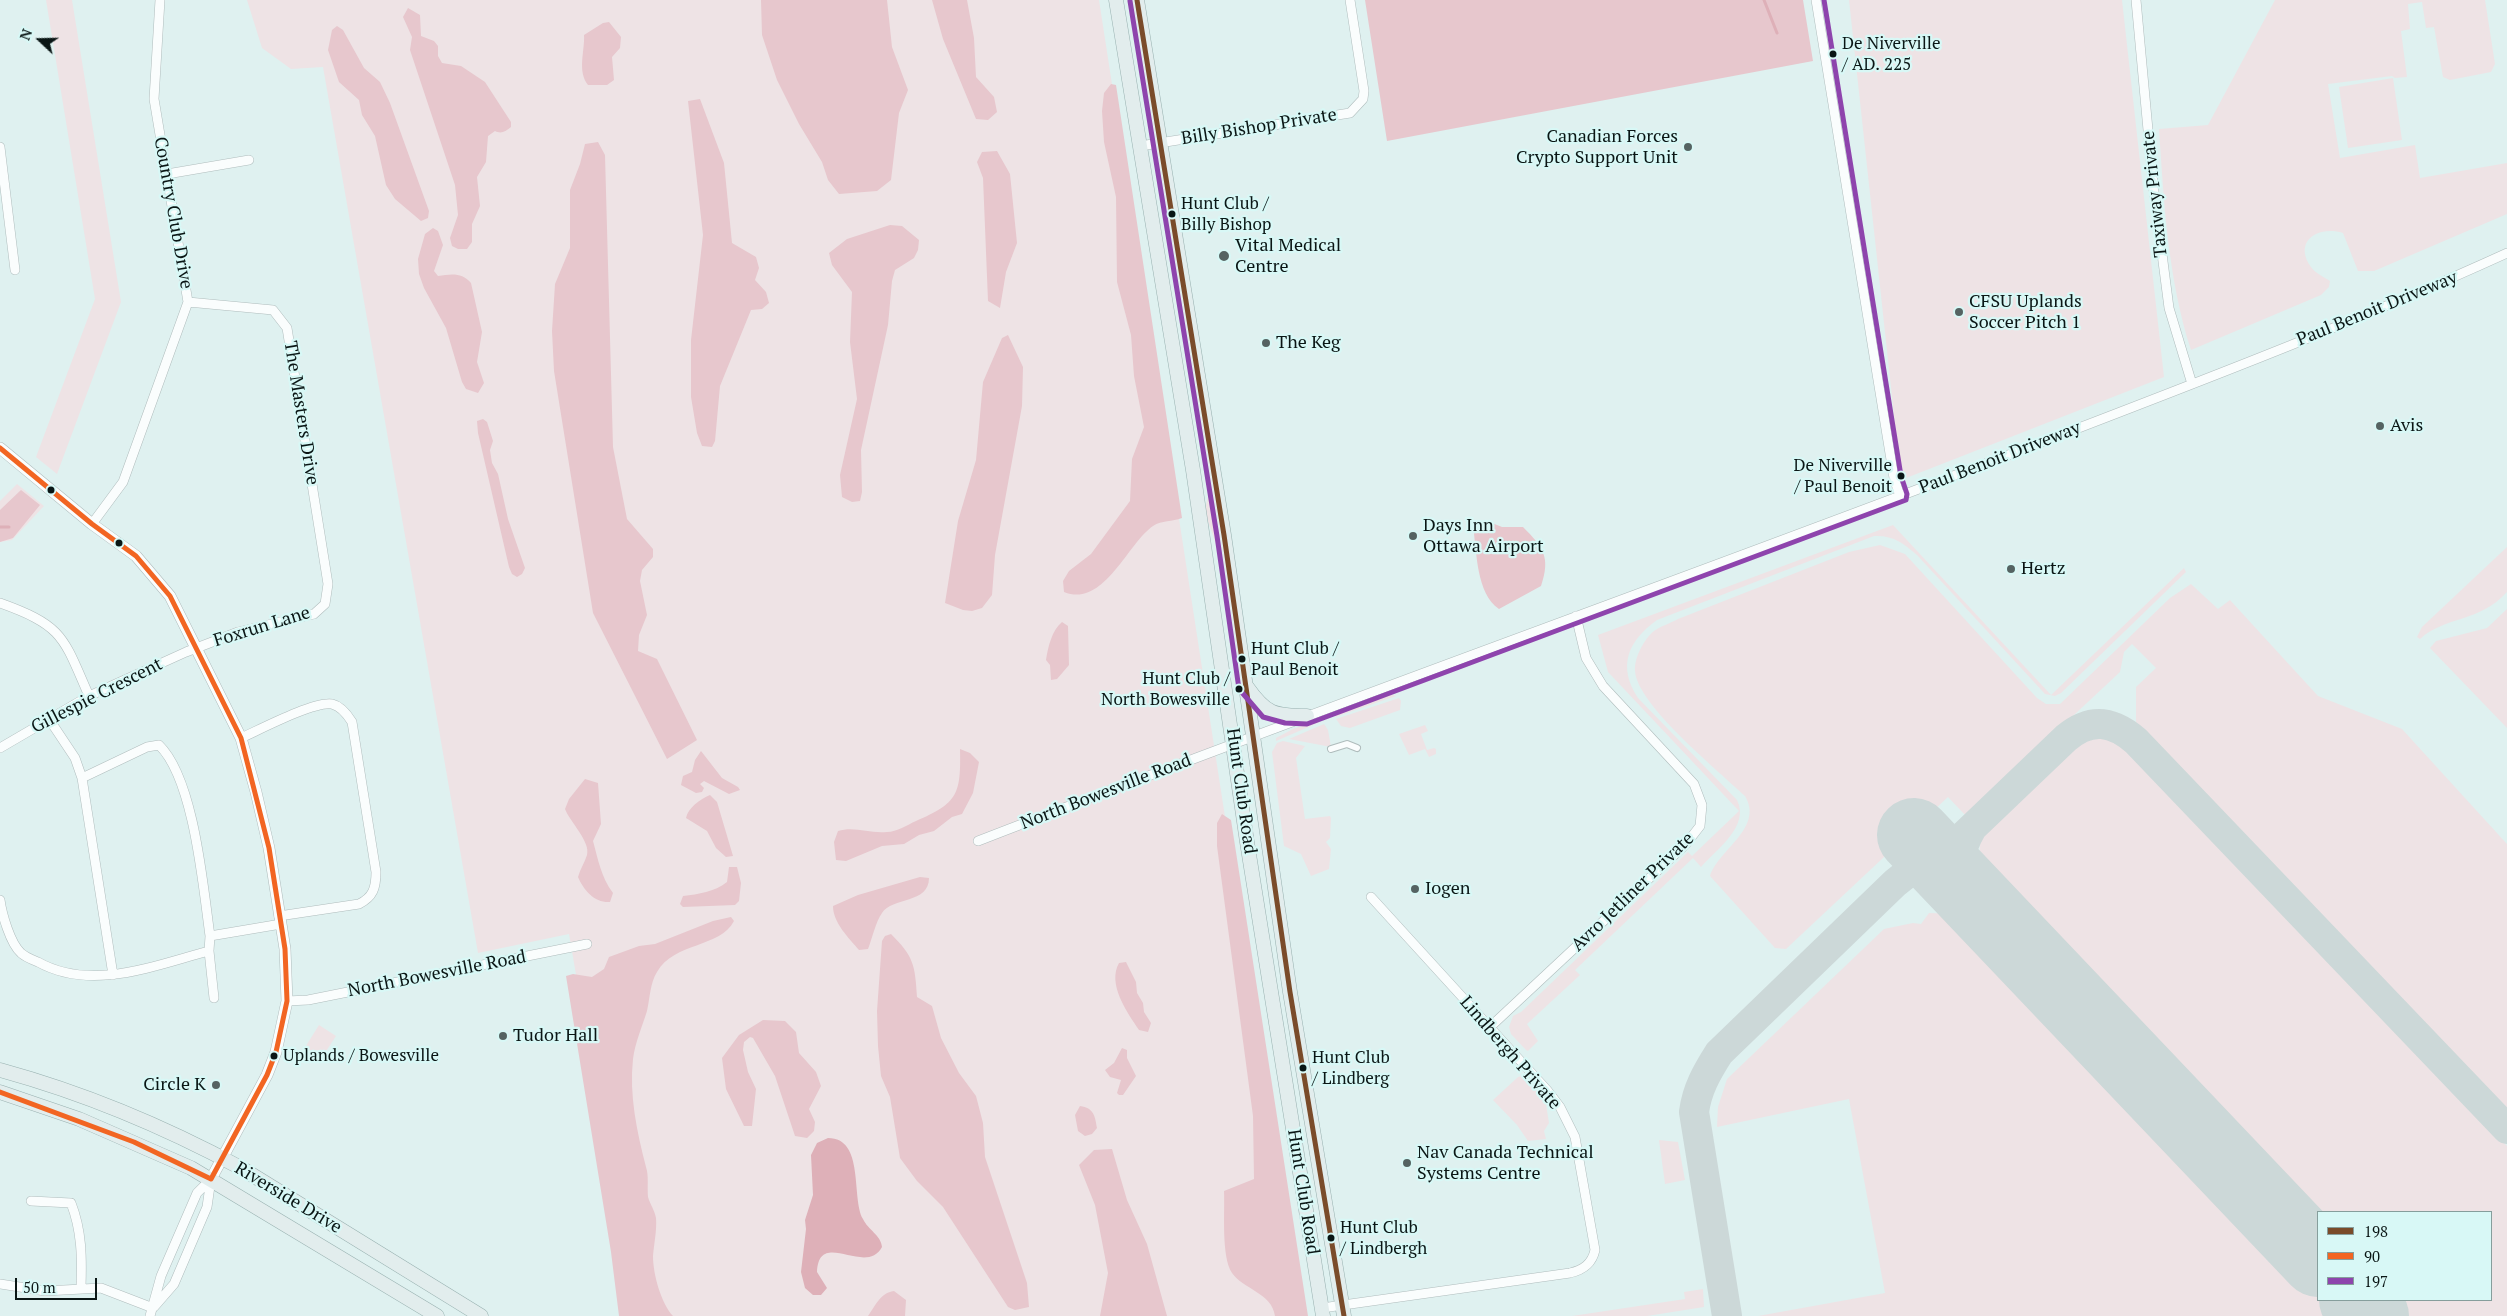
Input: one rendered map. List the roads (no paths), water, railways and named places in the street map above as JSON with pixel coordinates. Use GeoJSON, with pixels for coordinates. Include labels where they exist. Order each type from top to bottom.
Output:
{"type":"FeatureCollection","features":[{"type":"Feature","properties":{"kind":"main road","name":"Hunt Club Road"},"geometry":{"type":"LineString","coordinates":[[1116,0],[1234,742],[1253,881],[1323,1312]]}},
{"type":"Feature","properties":{"kind":"main road","name":"Hunt Club Road"},"geometry":{"type":"LineString","coordinates":[[1137,0],[1224,535],[1290,992],[1343,1310]]}},
{"type":"Feature","properties":{"kind":"main road"},"geometry":{"type":"LineString","coordinates":[[1246,687],[1266,710],[1286,716],[1307,716]]}},
{"type":"Feature","properties":{"kind":"main road","name":"Riverside Drive"},"geometry":{"type":"LineString","coordinates":[[0,1070],[107,1106],[159,1127],[222,1158],[481,1316]]}},
{"type":"Feature","properties":{"kind":"main road","name":"Riverside Drive"},"geometry":{"type":"LineString","coordinates":[[0,1092],[79,1119],[191,1168],[437,1316]]}},
{"type":"Feature","properties":{"kind":"street","name":"Country Club Drive"},"geometry":{"type":"LineString","coordinates":[[92,524],[123,482],[188,302],[154,99],[160,0]]}},
{"type":"Feature","properties":{"kind":"street","name":"Billy Bishop Private"},"geometry":{"type":"LineString","coordinates":[[1140,146],[1350,113],[1363,99],[1364,92],[1350,0]]}},
{"type":"Feature","properties":{"kind":"street"},"geometry":{"type":"LineString","coordinates":[[1816,0],[1894,478],[1900,496]]}},
{"type":"Feature","properties":{"kind":"street","name":"Taxiway Private"},"geometry":{"type":"LineString","coordinates":[[2136,0],[2153,184],[2169,308],[2192,384]]}},
{"type":"Feature","properties":{"kind":"street"},"geometry":{"type":"LineString","coordinates":[[0,147],[4,219],[15,270]]}},
{"type":"Feature","properties":{"kind":"street"},"geometry":{"type":"LineString","coordinates":[[167,174],[248,160]]}},
{"type":"Feature","properties":{"kind":"street","name":"Paul Benoit Driveway"},"geometry":{"type":"LineString","coordinates":[[1234,742],[1900,496],[2192,384],[2422,292],[2507,253]]}},
{"type":"Feature","properties":{"kind":"street","name":"The Masters Drive"},"geometry":{"type":"LineString","coordinates":[[188,302],[273,310],[287,328],[328,584],[325,604]]}},
{"type":"Feature","properties":{"kind":"street"},"geometry":{"type":"LineString","coordinates":[[0,448],[92,524],[136,556],[170,596],[241,738],[267,839],[285,949],[287,1001],[276,1052],[267,1075],[212,1179],[207,1208],[174,1284],[151,1312]]}},
{"type":"Feature","properties":{"kind":"street","name":"Foxrun Lane"},"geometry":{"type":"LineString","coordinates":[[196,648],[238,632],[314,614],[325,604]]}},
{"type":"Feature","properties":{"kind":"street"},"geometry":{"type":"LineString","coordinates":[[1,605],[32,616],[58,633],[66,642],[89,696]]}},
{"type":"Feature","properties":{"kind":"street","name":"Avro Jetliner Private"},"geometry":{"type":"LineString","coordinates":[[1489,1028],[1686,844],[1700,826],[1702,805],[1694,784],[1603,686],[1586,658],[1576,616]]}},
{"type":"Feature","properties":{"kind":"street","name":"Gillespie Crescent"},"geometry":{"type":"LineString","coordinates":[[0,748],[89,696],[196,648]]}},
{"type":"Feature","properties":{"kind":"street"},"geometry":{"type":"LineString","coordinates":[[210,936],[359,904],[368,899],[376,886],[376,872],[352,722],[343,711],[330,704],[309,708],[241,738]]}},
{"type":"Feature","properties":{"kind":"street"},"geometry":{"type":"LineString","coordinates":[[49,719],[75,758],[82,778],[113,975]]}},
{"type":"Feature","properties":{"kind":"street"},"geometry":{"type":"LineString","coordinates":[[1336,739],[1339,747]]}},
{"type":"Feature","properties":{"kind":"street","name":"North Bowesville Road"},"geometry":{"type":"LineString","coordinates":[[978,841],[1234,742]]}},
{"type":"Feature","properties":{"kind":"street"},"geometry":{"type":"LineString","coordinates":[[82,778],[146,747],[159,744],[169,754],[178,775],[193,824],[210,936],[214,998]]}},
{"type":"Feature","properties":{"kind":"street"},"geometry":{"type":"LineString","coordinates":[[1331,749],[1347,744],[1357,748]]}},
{"type":"Feature","properties":{"kind":"street","name":"Lindbergh Private"},"geometry":{"type":"LineString","coordinates":[[1323,1312],[1570,1273],[1581,1270],[1592,1259],[1595,1250],[1576,1144],[1570,1126],[1547,1090],[1371,897]]}},
{"type":"Feature","properties":{"kind":"street"},"geometry":{"type":"LineString","coordinates":[[0,900],[8,930],[20,953],[44,966],[69,974],[95,977],[113,975],[210,951]]}},
{"type":"Feature","properties":{"kind":"street","name":"North Bowesville Road"},"geometry":{"type":"LineString","coordinates":[[287,1001],[308,1000],[587,944]]}},
{"type":"Feature","properties":{"kind":"street"},"geometry":{"type":"LineString","coordinates":[[151,1312],[161,1276],[197,1193],[212,1179]]}},
{"type":"Feature","properties":{"kind":"street"},"geometry":{"type":"LineString","coordinates":[[31,1201],[71,1203],[78,1220],[82,1256],[81,1287]]}},
{"type":"Feature","properties":{"kind":"street"},"geometry":{"type":"LineString","coordinates":[[0,1284],[45,1290],[81,1287],[101,1288],[151,1312]]}},
{"type":"Feature","properties":{"kind":"waterway"},"geometry":{"type":"LineString","coordinates":[[1764,0],[1777,33]]}},
{"type":"Feature","properties":{"kind":"waterway"},"geometry":{"type":"LineString","coordinates":[[0,527],[9,527]]}},
{"type":"Feature","properties":{"kind":"place","name":"De Niverville / AD. 225"},"geometry":{"type":"Point","coordinates":[1833,54]}},
{"type":"Feature","properties":{"kind":"place","name":"Canadian Forces Crypto Support Unit"},"geometry":{"type":"Point","coordinates":[1688,147]}},
{"type":"Feature","properties":{"kind":"place","name":"Hunt Club / Billy Bishop"},"geometry":{"type":"Point","coordinates":[1172,214]}},
{"type":"Feature","properties":{"kind":"place","name":"Vital Medical Centre"},"geometry":{"type":"Point","coordinates":[1224,256]}},
{"type":"Feature","properties":{"kind":"place","name":"CFSU Uplands Soccer Pitch 1"},"geometry":{"type":"Point","coordinates":[1959,312]}},
{"type":"Feature","properties":{"kind":"place","name":"The Keg"},"geometry":{"type":"Point","coordinates":[1266,343]}},
{"type":"Feature","properties":{"kind":"place","name":"Avis"},"geometry":{"type":"Point","coordinates":[2380,426]}},
{"type":"Feature","properties":{"kind":"place","name":"De Niverville / Paul Benoit"},"geometry":{"type":"Point","coordinates":[1901,476]}},
{"type":"Feature","properties":{"kind":"place","name":"Days Inn Ottawa Airport"},"geometry":{"type":"Point","coordinates":[1413,536]}},
{"type":"Feature","properties":{"kind":"place","name":"Hertz"},"geometry":{"type":"Point","coordinates":[2011,569]}},
{"type":"Feature","properties":{"kind":"place","name":"Hunt Club / Paul Benoit"},"geometry":{"type":"Point","coordinates":[1242,659]}},
{"type":"Feature","properties":{"kind":"place","name":"Hunt Club / North Bowesville"},"geometry":{"type":"Point","coordinates":[1239,689]}},
{"type":"Feature","properties":{"kind":"place","name":"Iogen"},"geometry":{"type":"Point","coordinates":[1415,889]}},
{"type":"Feature","properties":{"kind":"place","name":"Tudor Hall"},"geometry":{"type":"Point","coordinates":[503,1036]}},
{"type":"Feature","properties":{"kind":"place","name":"Uplands / Bowesville"},"geometry":{"type":"Point","coordinates":[274,1056]}},
{"type":"Feature","properties":{"kind":"place","name":"Hunt Club / Lindberg"},"geometry":{"type":"Point","coordinates":[1303,1068]}},
{"type":"Feature","properties":{"kind":"place","name":"Circle K"},"geometry":{"type":"Point","coordinates":[216,1085]}},
{"type":"Feature","properties":{"kind":"place","name":"Nav Canada Technical Systems Centre"},"geometry":{"type":"Point","coordinates":[1407,1163]}},
{"type":"Feature","properties":{"kind":"place","name":"Hunt Club / Lindbergh"},"geometry":{"type":"Point","coordinates":[1331,1238]}}]}
